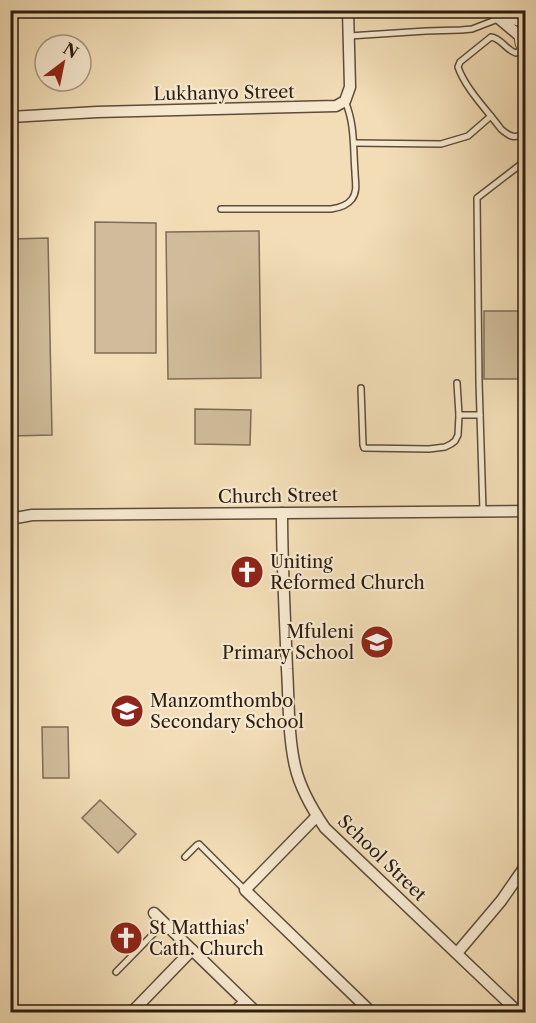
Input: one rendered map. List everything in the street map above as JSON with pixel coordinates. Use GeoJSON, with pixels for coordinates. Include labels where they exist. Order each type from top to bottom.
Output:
{"type":"FeatureCollection","features":[{"type":"Feature","properties":{"kind":"street"},"geometry":{"type":"LineString","coordinates":[[345,101],[350,87],[348,10]]}},
{"type":"Feature","properties":{"kind":"street"},"geometry":{"type":"LineString","coordinates":[[489,10],[498,14],[524,37]]}},
{"type":"Feature","properties":{"kind":"street","name":"Lukhanyo Street"},"geometry":{"type":"LineString","coordinates":[[10,117],[97,112],[330,107],[345,101]]}},
{"type":"Feature","properties":{"kind":"street","name":"Church Street"},"geometry":{"type":"LineString","coordinates":[[10,519],[32,515],[525,511]]}},
{"type":"Feature","properties":{"kind":"street","name":"School Street"},"geometry":{"type":"LineString","coordinates":[[282,513],[290,733],[298,777],[325,828],[518,1012]]}},
{"type":"Feature","properties":{"kind":"street"},"geometry":{"type":"LineString","coordinates":[[317,816],[246,890],[371,1012]]}},
{"type":"Feature","properties":{"kind":"street"},"geometry":{"type":"LineString","coordinates":[[457,953],[501,902],[525,865]]}},
{"type":"Feature","properties":{"kind":"street"},"geometry":{"type":"LineString","coordinates":[[154,913],[256,1012]]}},
{"type":"Feature","properties":{"kind":"street"},"geometry":{"type":"LineString","coordinates":[[132,1012],[192,950]]}},
{"type":"Feature","properties":{"kind":"street"},"geometry":{"type":"LineString","coordinates":[[234,1012],[245,1002]]}},
{"type":"Feature","properties":{"kind":"lane"},"geometry":{"type":"LineString","coordinates":[[349,36],[461,30],[478,27],[498,14]]}},
{"type":"Feature","properties":{"kind":"lane"},"geometry":{"type":"LineString","coordinates":[[524,37],[516,53],[495,37],[491,37],[460,62],[458,67],[506,134],[519,137],[525,133]]}},
{"type":"Feature","properties":{"kind":"lane"},"geometry":{"type":"LineString","coordinates":[[220,209],[331,209],[346,205],[352,199],[356,187],[350,111],[345,101]]}},
{"type":"Feature","properties":{"kind":"lane"},"geometry":{"type":"LineString","coordinates":[[354,143],[441,144],[468,136],[491,116]]}},
{"type":"Feature","properties":{"kind":"lane"},"geometry":{"type":"LineString","coordinates":[[483,511],[477,198],[525,162]]}},
{"type":"Feature","properties":{"kind":"lane"},"geometry":{"type":"LineString","coordinates":[[361,388],[363,445],[366,449],[429,449],[445,447],[456,438],[459,415],[458,383]]}},
{"type":"Feature","properties":{"kind":"lane"},"geometry":{"type":"LineString","coordinates":[[459,415],[480,415]]}},
{"type":"Feature","properties":{"kind":"lane"},"geometry":{"type":"LineString","coordinates":[[185,857],[198,844],[246,890]]}},
{"type":"Feature","properties":{"kind":"lane"},"geometry":{"type":"LineString","coordinates":[[116,972],[165,923]]}},
{"type":"Feature","properties":{"kind":"shaded area"},"geometry":{"type":"Polygon","coordinates":[[[95,222],[156,223],[156,353],[95,353],[95,222]]]}},
{"type":"Feature","properties":{"kind":"shaded area"},"geometry":{"type":"Polygon","coordinates":[[[259,231],[261,378],[168,379],[166,232],[259,231]]]}},
{"type":"Feature","properties":{"kind":"shaded area"},"geometry":{"type":"Polygon","coordinates":[[[48,238],[52,435],[11,436],[11,239],[48,238]]]}},
{"type":"Feature","properties":{"kind":"shaded area"},"geometry":{"type":"Polygon","coordinates":[[[484,311],[519,311],[519,379],[484,379],[484,311]]]}},
{"type":"Feature","properties":{"kind":"shaded area"},"geometry":{"type":"Polygon","coordinates":[[[195,409],[251,410],[250,445],[195,444],[195,409]]]}},
{"type":"Feature","properties":{"kind":"shaded area"},"geometry":{"type":"Polygon","coordinates":[[[42,727],[68,727],[69,778],[43,778],[42,727]]]}},
{"type":"Feature","properties":{"kind":"shaded area"},"geometry":{"type":"Polygon","coordinates":[[[100,800],[136,834],[118,853],[82,818],[100,800]]]}},
{"type":"Feature","properties":{"kind":"place","name":"Uniting Reformed Church"},"geometry":{"type":"Point","coordinates":[247,572]}},
{"type":"Feature","properties":{"kind":"place","name":"Mfuleni Primary School"},"geometry":{"type":"Point","coordinates":[377,642]}},
{"type":"Feature","properties":{"kind":"place","name":"Manzomthombo Secondary School"},"geometry":{"type":"Point","coordinates":[127,711]}},
{"type":"Feature","properties":{"kind":"place","name":"St Matthias' Cath. Church"},"geometry":{"type":"Point","coordinates":[126,938]}}]}
